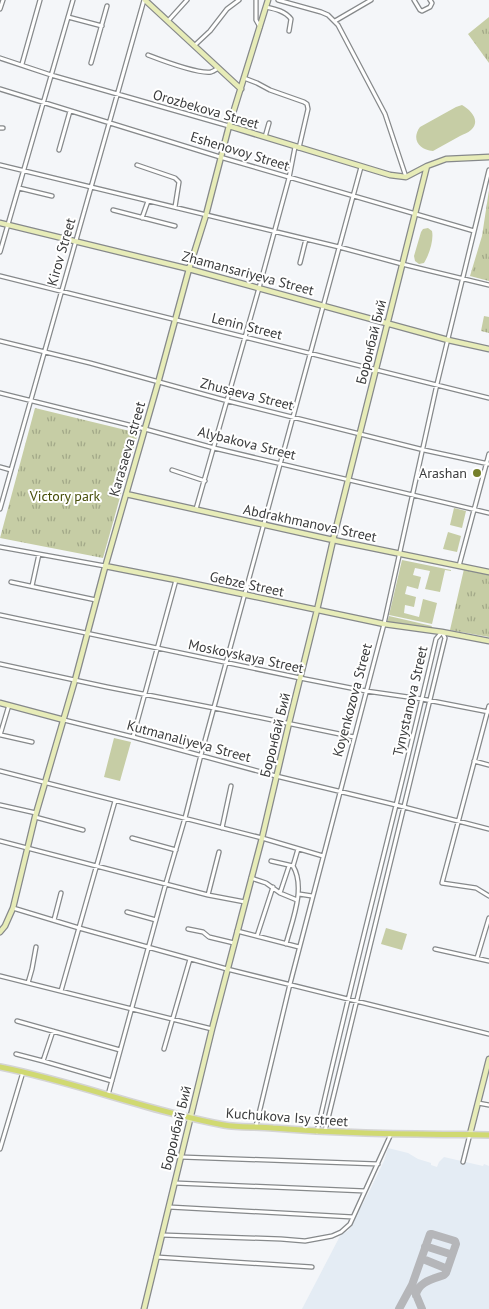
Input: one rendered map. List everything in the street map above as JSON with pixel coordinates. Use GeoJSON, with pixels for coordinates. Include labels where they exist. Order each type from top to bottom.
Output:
{"type":"FeatureCollection","features":[{"type":"Feature","properties":{"kind":"main road"},"geometry":{"type":"LineString","coordinates":[[144,0],[241,88]]}},
{"type":"Feature","properties":{"kind":"main road","name":"Karasaeva street"},"geometry":{"type":"LineString","coordinates":[[0,932],[5,926],[13,908],[27,849],[105,566],[206,215],[220,157],[268,0]]}},
{"type":"Feature","properties":{"kind":"main road","name":"Orozbekova Street"},"geometry":{"type":"LineString","coordinates":[[229,126],[361,167],[390,175],[406,177]]}},
{"type":"Feature","properties":{"kind":"main road"},"geometry":{"type":"LineString","coordinates":[[406,177],[427,166],[446,160],[489,157]]}},
{"type":"Feature","properties":{"kind":"main road","name":"Боронбай Бий"},"geometry":{"type":"LineString","coordinates":[[144,1309],[227,969],[262,838],[288,723],[359,434],[427,166]]}},
{"type":"Feature","properties":{"kind":"main road","name":"Zhamansariyeva Street"},"geometry":{"type":"LineString","coordinates":[[0,223],[189,269],[448,340],[489,349]]}},
{"type":"Feature","properties":{"kind":"main road","name":"Abdrakhmanova Street"},"geometry":{"type":"LineString","coordinates":[[126,494],[489,572]]}},
{"type":"Feature","properties":{"kind":"main road","name":"Gebze Street"},"geometry":{"type":"LineString","coordinates":[[105,566],[384,624],[489,640]]}},
{"type":"Feature","properties":{"kind":"main road","name":"Kutmanaliyeva Street"},"geometry":{"type":"LineString","coordinates":[[0,702],[64,720]]}},
{"type":"Feature","properties":{"kind":"main road"},"geometry":{"type":"LineString","coordinates":[[470,1134],[489,1059]]}},
{"type":"Feature","properties":{"kind":"main road","name":"Kuchukova Isy street"},"geometry":{"type":"LineString","coordinates":[[0,1067],[190,1118],[234,1126],[256,1126],[317,1132],[489,1135]]}},
{"type":"Feature","properties":{"kind":"street"},"geometry":{"type":"LineString","coordinates":[[0,9],[3,0]]}},
{"type":"Feature","properties":{"kind":"street"},"geometry":{"type":"LineString","coordinates":[[22,64],[40,0]]}},
{"type":"Feature","properties":{"kind":"street"},"geometry":{"type":"LineString","coordinates":[[0,252],[73,0]]}},
{"type":"Feature","properties":{"kind":"street","name":"Kirov Street"},"geometry":{"type":"LineString","coordinates":[[0,507],[144,0]]}},
{"type":"Feature","properties":{"kind":"street"},"geometry":{"type":"LineString","coordinates":[[168,21],[187,0]]}},
{"type":"Feature","properties":{"kind":"street"},"geometry":{"type":"LineString","coordinates":[[195,46],[210,31],[227,9],[239,0]]}},
{"type":"Feature","properties":{"kind":"street"},"geometry":{"type":"LineString","coordinates":[[256,0],[256,20],[260,27]]}},
{"type":"Feature","properties":{"kind":"street"},"geometry":{"type":"LineString","coordinates":[[278,0],[301,4],[328,15],[334,21],[385,114],[406,177]]}},
{"type":"Feature","properties":{"kind":"street"},"geometry":{"type":"LineString","coordinates":[[334,21],[371,0]]}},
{"type":"Feature","properties":{"kind":"street"},"geometry":{"type":"LineString","coordinates":[[414,0],[420,10],[430,7],[432,3],[430,0]]}},
{"type":"Feature","properties":{"kind":"street"},"geometry":{"type":"LineString","coordinates":[[91,63],[107,6]]}},
{"type":"Feature","properties":{"kind":"street"},"geometry":{"type":"LineString","coordinates":[[266,7],[289,16],[291,19],[289,31]]}},
{"type":"Feature","properties":{"kind":"street"},"geometry":{"type":"LineString","coordinates":[[68,17],[102,26]]}},
{"type":"Feature","properties":{"kind":"street"},"geometry":{"type":"LineString","coordinates":[[148,55],[185,68],[208,72],[218,68]]}},
{"type":"Feature","properties":{"kind":"street","name":"Orozbekova Street"},"geometry":{"type":"LineString","coordinates":[[0,58],[51,75],[229,126]]}},
{"type":"Feature","properties":{"kind":"street"},"geometry":{"type":"LineString","coordinates":[[196,509],[260,288],[308,109],[307,104],[304,102],[244,78]]}},
{"type":"Feature","properties":{"kind":"street","name":"Eshenovoy Street"},"geometry":{"type":"LineString","coordinates":[[0,89],[289,178],[474,231]]}},
{"type":"Feature","properties":{"kind":"street"},"geometry":{"type":"LineString","coordinates":[[59,150],[70,110]]}},
{"type":"Feature","properties":{"kind":"street"},"geometry":{"type":"LineString","coordinates":[[264,138],[269,123]]}},
{"type":"Feature","properties":{"kind":"street"},"geometry":{"type":"LineString","coordinates":[[0,165],[489,284]]}},
{"type":"Feature","properties":{"kind":"street"},"geometry":{"type":"LineString","coordinates":[[137,165],[175,178],[179,182],[175,207]]}},
{"type":"Feature","properties":{"kind":"street"},"geometry":{"type":"LineString","coordinates":[[108,1095],[361,167]]}},
{"type":"Feature","properties":{"kind":"street","name":"Koyenkozova Street"},"geometry":{"type":"LineString","coordinates":[[256,1126],[312,896],[384,624],[412,494],[424,450],[489,170]]}},
{"type":"Feature","properties":{"kind":"street"},"geometry":{"type":"LineString","coordinates":[[18,188],[52,196]]}},
{"type":"Feature","properties":{"kind":"street"},"geometry":{"type":"LineString","coordinates":[[142,218],[148,201]]}},
{"type":"Feature","properties":{"kind":"street"},"geometry":{"type":"LineString","coordinates":[[113,210],[174,226]]}},
{"type":"Feature","properties":{"kind":"street"},"geometry":{"type":"LineString","coordinates":[[300,263],[306,240]]}},
{"type":"Feature","properties":{"kind":"street","name":"Lenin Street"},"geometry":{"type":"LineString","coordinates":[[0,276],[489,398]]}},
{"type":"Feature","properties":{"kind":"street","name":"Zhusaeva Street"},"geometry":{"type":"LineString","coordinates":[[0,340],[228,401],[488,464]]}},
{"type":"Feature","properties":{"kind":"street","name":"Alybakova Street"},"geometry":{"type":"LineString","coordinates":[[0,393],[214,448],[489,513]]}},
{"type":"Feature","properties":{"kind":"street"},"geometry":{"type":"LineString","coordinates":[[459,566],[488,464],[489,454]]}},
{"type":"Feature","properties":{"kind":"street"},"geometry":{"type":"LineString","coordinates":[[0,467],[11,470]]}},
{"type":"Feature","properties":{"kind":"street"},"geometry":{"type":"LineString","coordinates":[[172,470],[205,481]]}},
{"type":"Feature","properties":{"kind":"street","name":"Gebze Street"},"geometry":{"type":"LineString","coordinates":[[0,547],[105,566]]}},
{"type":"Feature","properties":{"kind":"street"},"geometry":{"type":"LineString","coordinates":[[32,586],[39,554]]}},
{"type":"Feature","properties":{"kind":"street"},"geometry":{"type":"LineString","coordinates":[[133,737],[176,580]]}},
{"type":"Feature","properties":{"kind":"street"},"geometry":{"type":"LineString","coordinates":[[11,582],[96,600]]}},
{"type":"Feature","properties":{"kind":"street","name":"Moskovskaya Street"},"geometry":{"type":"LineString","coordinates":[[0,616],[366,691],[422,699],[488,712]]}},
{"type":"Feature","properties":{"kind":"street","name":"Tynystanova Street"},"geometry":{"type":"LineString","coordinates":[[317,1132],[347,1000],[436,639],[442,632],[445,638],[325,1131]]}},
{"type":"Feature","properties":{"kind":"street"},"geometry":{"type":"LineString","coordinates":[[0,664],[354,737]]}},
{"type":"Feature","properties":{"kind":"street"},"geometry":{"type":"LineString","coordinates":[[10,705],[0,735],[32,742]]}},
{"type":"Feature","properties":{"kind":"street"},"geometry":{"type":"LineString","coordinates":[[489,706],[442,883],[476,888],[489,896]]}},
{"type":"Feature","properties":{"kind":"street","name":"Kutmanaliyeva Street"},"geometry":{"type":"LineString","coordinates":[[64,720],[276,776],[489,829]]}},
{"type":"Feature","properties":{"kind":"street"},"geometry":{"type":"LineString","coordinates":[[474,761],[489,765]]}},
{"type":"Feature","properties":{"kind":"street"},"geometry":{"type":"LineString","coordinates":[[0,771],[262,838],[323,856]]}},
{"type":"Feature","properties":{"kind":"street"},"geometry":{"type":"LineString","coordinates":[[222,828],[232,786]]}},
{"type":"Feature","properties":{"kind":"street"},"geometry":{"type":"LineString","coordinates":[[61,991],[115,800]]}},
{"type":"Feature","properties":{"kind":"street"},"geometry":{"type":"LineString","coordinates":[[0,804],[83,830]]}},
{"type":"Feature","properties":{"kind":"street"},"geometry":{"type":"LineString","coordinates":[[132,838],[176,850]]}},
{"type":"Feature","properties":{"kind":"street"},"geometry":{"type":"LineString","coordinates":[[0,841],[245,902]]}},
{"type":"Feature","properties":{"kind":"street"},"geometry":{"type":"LineString","coordinates":[[280,893],[298,849]]}},
{"type":"Feature","properties":{"kind":"street"},"geometry":{"type":"LineString","coordinates":[[208,894],[219,852]]}},
{"type":"Feature","properties":{"kind":"street"},"geometry":{"type":"LineString","coordinates":[[271,861],[291,866],[298,877],[299,894],[286,944]]}},
{"type":"Feature","properties":{"kind":"street"},"geometry":{"type":"LineString","coordinates":[[251,878],[266,882],[280,893],[297,900]]}},
{"type":"Feature","properties":{"kind":"street"},"geometry":{"type":"LineString","coordinates":[[257,936],[273,888]]}},
{"type":"Feature","properties":{"kind":"street"},"geometry":{"type":"LineString","coordinates":[[54,920],[61,893]]}},
{"type":"Feature","properties":{"kind":"street"},"geometry":{"type":"LineString","coordinates":[[299,894],[312,896]]}},
{"type":"Feature","properties":{"kind":"street"},"geometry":{"type":"LineString","coordinates":[[13,908],[227,969],[489,1034]]}},
{"type":"Feature","properties":{"kind":"street"},"geometry":{"type":"LineString","coordinates":[[127,912],[156,920]]}},
{"type":"Feature","properties":{"kind":"street"},"geometry":{"type":"LineString","coordinates":[[477,958],[489,918]]}},
{"type":"Feature","properties":{"kind":"street"},"geometry":{"type":"LineString","coordinates":[[188,929],[203,932],[209,937],[234,943]]}},
{"type":"Feature","properties":{"kind":"street"},"geometry":{"type":"LineString","coordinates":[[237,931],[299,947]]}},
{"type":"Feature","properties":{"kind":"street"},"geometry":{"type":"LineString","coordinates":[[28,983],[36,947]]}},
{"type":"Feature","properties":{"kind":"street"},"geometry":{"type":"LineString","coordinates":[[435,949],[489,960]]}},
{"type":"Feature","properties":{"kind":"street"},"geometry":{"type":"LineString","coordinates":[[164,1049],[190,959]]}},
{"type":"Feature","properties":{"kind":"street"},"geometry":{"type":"LineString","coordinates":[[0,976],[212,1029]]}},
{"type":"Feature","properties":{"kind":"street"},"geometry":{"type":"LineString","coordinates":[[16,1021],[120,1050]]}},
{"type":"Feature","properties":{"kind":"street"},"geometry":{"type":"LineString","coordinates":[[43,1061],[52,1031]]}},
{"type":"Feature","properties":{"kind":"street"},"geometry":{"type":"LineString","coordinates":[[16,1054],[112,1081]]}},
{"type":"Feature","properties":{"kind":"street"},"geometry":{"type":"LineString","coordinates":[[0,1149],[23,1072]]}},
{"type":"Feature","properties":{"kind":"street"},"geometry":{"type":"LineString","coordinates":[[478,1103],[489,1105]]}},
{"type":"Feature","properties":{"kind":"street"},"geometry":{"type":"LineString","coordinates":[[162,1235],[306,1241],[332,1236],[341,1232],[350,1224],[391,1134]]}},
{"type":"Feature","properties":{"kind":"street"},"geometry":{"type":"LineString","coordinates":[[463,1162],[470,1134]]}},
{"type":"Feature","properties":{"kind":"street"},"geometry":{"type":"LineString","coordinates":[[181,1157],[378,1164]]}},
{"type":"Feature","properties":{"kind":"street"},"geometry":{"type":"LineString","coordinates":[[175,1183],[365,1191]]}},
{"type":"Feature","properties":{"kind":"street"},"geometry":{"type":"LineString","coordinates":[[169,1207],[354,1216]]}},
{"type":"Feature","properties":{"kind":"street"},"geometry":{"type":"LineString","coordinates":[[156,1257],[312,1267]]}},
{"type":"Feature","properties":{"kind":"shaded area"},"geometry":{"type":"Polygon","coordinates":[[[388,1148],[408,1153],[437,1167],[444,1157],[489,1166],[489,1309],[302,1309],[340,1236],[343,1232],[348,1231],[370,1190],[388,1148]]]}},
{"type":"Feature","properties":{"kind":"green space"},"geometry":{"type":"Polygon","coordinates":[[[489,17],[489,63],[468,34],[489,17]]]}},
{"type":"Feature","properties":{"kind":"green space"},"geometry":{"type":"Polygon","coordinates":[[[462,105],[474,116],[475,123],[471,130],[433,151],[420,146],[416,136],[420,127],[462,105]]]}},
{"type":"Feature","properties":{"kind":"green space"},"geometry":{"type":"Polygon","coordinates":[[[489,190],[489,281],[470,276],[482,236],[489,190]]]}},
{"type":"Feature","properties":{"kind":"green space"},"geometry":{"type":"Polygon","coordinates":[[[428,228],[432,231],[431,247],[424,263],[419,264],[415,261],[414,256],[421,232],[423,229],[428,228]]]}},
{"type":"Feature","properties":{"kind":"green space"},"geometry":{"type":"Polygon","coordinates":[[[484,316],[489,317],[489,333],[481,331],[484,316]]]}},
{"type":"Feature","properties":{"kind":"green space","name":"Victory park"},"geometry":{"type":"Polygon","coordinates":[[[35,408],[138,433],[103,558],[0,538],[35,408]]]}},
{"type":"Feature","properties":{"kind":"green space"},"geometry":{"type":"Polygon","coordinates":[[[454,508],[466,511],[462,528],[450,525],[454,508]]]}},
{"type":"Feature","properties":{"kind":"green space"},"geometry":{"type":"Polygon","coordinates":[[[448,532],[461,536],[457,552],[443,549],[448,532]]]}},
{"type":"Feature","properties":{"kind":"green space"},"geometry":{"type":"Polygon","coordinates":[[[402,560],[451,570],[445,570],[440,592],[425,589],[430,571],[415,568],[413,575],[421,577],[418,589],[407,586],[405,594],[416,597],[414,607],[405,605],[404,613],[419,617],[423,599],[437,603],[432,624],[389,615],[402,560]]]}},
{"type":"Feature","properties":{"kind":"green space"},"geometry":{"type":"Polygon","coordinates":[[[464,569],[489,574],[489,637],[450,630],[464,569]]]}},
{"type":"Feature","properties":{"kind":"green space"},"geometry":{"type":"Polygon","coordinates":[[[389,616],[432,626],[431,628],[387,622],[389,616]]]}},
{"type":"Feature","properties":{"kind":"green space"},"geometry":{"type":"Polygon","coordinates":[[[114,738],[131,742],[120,781],[104,777],[114,738]]]}},
{"type":"Feature","properties":{"kind":"green space"},"geometry":{"type":"Polygon","coordinates":[[[386,928],[407,934],[402,950],[381,944],[386,928]]]}},
{"type":"Feature","properties":{"kind":"taxiway"},"geometry":{"type":"LineString","coordinates":[[412,1285],[430,1234],[455,1241],[456,1244],[446,1273],[423,1284],[416,1295]]}},
{"type":"Feature","properties":{"kind":"taxiway"},"geometry":{"type":"LineString","coordinates":[[425,1247],[450,1254],[451,1257]]}},
{"type":"Feature","properties":{"kind":"taxiway"},"geometry":{"type":"LineString","coordinates":[[421,1260],[423,1259],[447,1270]]}},
{"type":"Feature","properties":{"kind":"taxiway"},"geometry":{"type":"LineString","coordinates":[[399,1309],[412,1285],[422,1309]]}},
{"type":"Feature","properties":{"kind":"place","name":"Arashan"},"geometry":{"type":"Point","coordinates":[477,473]}}]}
